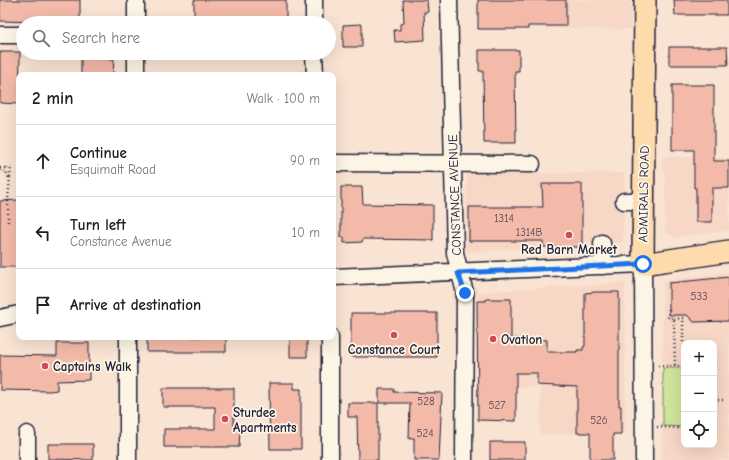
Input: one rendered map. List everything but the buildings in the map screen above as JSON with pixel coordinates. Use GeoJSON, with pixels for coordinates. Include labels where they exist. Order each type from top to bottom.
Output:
{"type":"FeatureCollection","features":[{"type":"Feature","properties":{"kind":"main road","name":"ADMIRALS ROAD"},"geometry":{"type":"LineString","coordinates":[[643,264],[633,201],[645,0]]}},
{"type":"Feature","properties":{"kind":"main road"},"geometry":{"type":"LineString","coordinates":[[643,264],[729,251]]}},
{"type":"Feature","properties":{"kind":"street"},"geometry":{"type":"LineString","coordinates":[[136,0],[136,16]]}},
{"type":"Feature","properties":{"kind":"street"},"geometry":{"type":"LineString","coordinates":[[314,0],[314,16]]}},
{"type":"Feature","properties":{"kind":"street","name":"CONSTANCE AVENUE"},"geometry":{"type":"LineString","coordinates":[[449,0],[455,253],[458,273],[465,293],[464,460]]}},
{"type":"Feature","properties":{"kind":"street"},"geometry":{"type":"LineString","coordinates":[[0,35],[16,36]]}},
{"type":"Feature","properties":{"kind":"street"},"geometry":{"type":"LineString","coordinates":[[136,60],[136,72]]}},
{"type":"Feature","properties":{"kind":"street"},"geometry":{"type":"LineString","coordinates":[[314,60],[315,72]]}},
{"type":"Feature","properties":{"kind":"street"},"geometry":{"type":"LineString","coordinates":[[336,163],[532,164]]}},
{"type":"Feature","properties":{"kind":"street"},"geometry":{"type":"LineString","coordinates":[[602,243],[604,266]]}},
{"type":"Feature","properties":{"kind":"street"},"geometry":{"type":"LineString","coordinates":[[336,277],[458,273],[643,264]]}},
{"type":"Feature","properties":{"kind":"street","name":"ADMIRALS ROAD"},"geometry":{"type":"LineString","coordinates":[[643,264],[644,460]]}},
{"type":"Feature","properties":{"kind":"street"},"geometry":{"type":"LineString","coordinates":[[0,318],[16,315]]}},
{"type":"Feature","properties":{"kind":"street"},"geometry":{"type":"LineString","coordinates":[[128,340],[128,460]]}},
{"type":"Feature","properties":{"kind":"street"},"geometry":{"type":"LineString","coordinates":[[330,340],[330,460]]}},
{"type":"Feature","properties":{"kind":"street"},"geometry":{"type":"LineString","coordinates":[[27,434],[27,460]]}},
{"type":"Feature","properties":{"kind":"path"},"geometry":{"type":"LineString","coordinates":[[0,169],[8,168],[9,166],[10,178],[8,222]]}},
{"type":"Feature","properties":{"kind":"path"},"geometry":{"type":"LineString","coordinates":[[0,169],[6,171],[10,178]]}},
{"type":"Feature","properties":{"kind":"path"},"geometry":{"type":"LineString","coordinates":[[669,309],[668,318],[683,318],[683,340]]}},
{"type":"Feature","properties":{"kind":"path"},"geometry":{"type":"LineString","coordinates":[[674,318],[675,366]]}},
{"type":"Feature","properties":{"kind":"path"},"geometry":{"type":"LineString","coordinates":[[644,366],[681,366]]}},
{"type":"Feature","properties":{"kind":"path"},"geometry":{"type":"LineString","coordinates":[[717,400],[724,400]]}},
{"type":"Feature","properties":{"kind":"path"},"geometry":{"type":"LineString","coordinates":[[644,428],[681,428]]}},
{"type":"Feature","properties":{"kind":"shaded area"},"geometry":{"type":"Polygon","coordinates":[[[542,0],[631,0],[631,29],[542,28],[542,0]]]}},
{"type":"Feature","properties":{"kind":"shaded area"},"geometry":{"type":"Polygon","coordinates":[[[662,157],[729,158],[729,230],[676,237],[665,233],[665,173],[662,166],[662,157]]]}},
{"type":"Feature","properties":{"kind":"shaded area"},"geometry":{"type":"Polygon","coordinates":[[[467,173],[624,173],[623,242],[466,252],[467,173]]]}},
{"type":"Feature","properties":{"kind":"shaded area"},"geometry":{"type":"Polygon","coordinates":[[[729,272],[729,460],[662,460],[663,281],[729,272]]]}},
{"type":"Feature","properties":{"kind":"shaded area"},"geometry":{"type":"Polygon","coordinates":[[[625,283],[625,434],[540,434],[541,387],[478,386],[478,292],[625,283]]]}},
{"type":"Feature","properties":{"kind":"green space"},"geometry":{"type":"Polygon","coordinates":[[[663,368],[681,368],[681,427],[663,426],[663,368]]]}},
{"type":"Feature","properties":{"kind":"place","name":"Red Barn Market"},"geometry":{"type":"Point","coordinates":[569,235]}},
{"type":"Feature","properties":{"kind":"place","name":"Constance Court"},"geometry":{"type":"Point","coordinates":[394,335]}},
{"type":"Feature","properties":{"kind":"place","name":"Ovation"},"geometry":{"type":"Point","coordinates":[493,339]}},
{"type":"Feature","properties":{"kind":"place","name":"Captains Walk"},"geometry":{"type":"Point","coordinates":[45,366]}},
{"type":"Feature","properties":{"kind":"place","name":"Sturdee Apartments"},"geometry":{"type":"Point","coordinates":[225,419]}},
{"type":"Feature","properties":{"kind":"route"},"geometry":{"type":"LineString","coordinates":[[465,293],[458,273],[643,264]]}}]}
